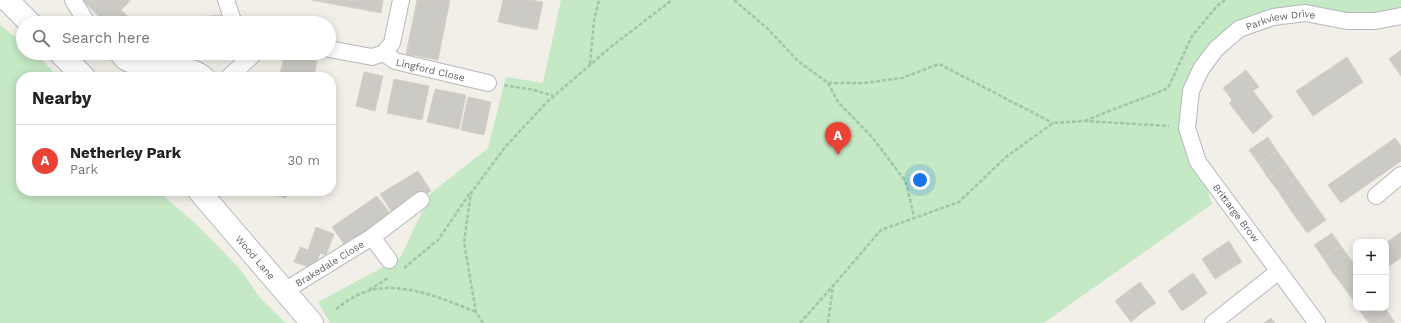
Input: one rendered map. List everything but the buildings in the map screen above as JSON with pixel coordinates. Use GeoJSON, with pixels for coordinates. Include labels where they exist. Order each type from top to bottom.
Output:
{"type":"FeatureCollection","features":[{"type":"Feature","properties":{"kind":"street"},"geometry":{"type":"LineString","coordinates":[[7,0],[23,16]]}},
{"type":"Feature","properties":{"kind":"street"},"geometry":{"type":"LineString","coordinates":[[73,0],[83,16]]}},
{"type":"Feature","properties":{"kind":"street"},"geometry":{"type":"LineString","coordinates":[[226,0],[231,16]]}},
{"type":"Feature","properties":{"kind":"street","name":"Lingford Close"},"geometry":{"type":"LineString","coordinates":[[401,0],[392,43],[384,53],[395,61],[488,82]]}},
{"type":"Feature","properties":{"kind":"street","name":"Parkview Drive"},"geometry":{"type":"LineString","coordinates":[[1191,91],[1201,69],[1216,49],[1240,29],[1266,19],[1306,12],[1347,20],[1375,21],[1401,16]]}},
{"type":"Feature","properties":{"kind":"street"},"geometry":{"type":"LineString","coordinates":[[336,50],[372,57],[384,53]]}},
{"type":"Feature","properties":{"kind":"street"},"geometry":{"type":"LineString","coordinates":[[67,60],[79,72]]}},
{"type":"Feature","properties":{"kind":"street"},"geometry":{"type":"LineString","coordinates":[[124,60],[126,62],[147,67],[183,66],[202,72]]}},
{"type":"Feature","properties":{"kind":"street"},"geometry":{"type":"LineString","coordinates":[[234,72],[247,60]]}},
{"type":"Feature","properties":{"kind":"street","name":"Brittarge Brow"},"geometry":{"type":"LineString","coordinates":[[1191,91],[1187,128],[1198,162],[1317,323]]}},
{"type":"Feature","properties":{"kind":"street"},"geometry":{"type":"LineString","coordinates":[[1376,196],[1401,175]]}},
{"type":"Feature","properties":{"kind":"street","name":"Wood Lane"},"geometry":{"type":"LineString","coordinates":[[203,196],[286,290],[312,323]]}},
{"type":"Feature","properties":{"kind":"street","name":"Brakedale Close"},"geometry":{"type":"LineString","coordinates":[[286,290],[372,237],[420,200]]}},
{"type":"Feature","properties":{"kind":"street","name":"Brakedale Close"},"geometry":{"type":"LineString","coordinates":[[372,237],[394,266]]}},
{"type":"Feature","properties":{"kind":"street"},"geometry":{"type":"LineString","coordinates":[[1213,323],[1279,271]]}},
{"type":"Feature","properties":{"kind":"path"},"geometry":{"type":"LineString","coordinates":[[590,65],[594,21],[599,0]]}},
{"type":"Feature","properties":{"kind":"path"},"geometry":{"type":"LineString","coordinates":[[664,0],[671,1]]}},
{"type":"Feature","properties":{"kind":"path"},"geometry":{"type":"LineString","coordinates":[[734,0],[768,29],[798,61],[828,83],[838,102],[872,137],[906,182],[914,217]]}},
{"type":"Feature","properties":{"kind":"path"},"geometry":{"type":"LineString","coordinates":[[1085,121],[1116,107],[1147,98],[1168,88],[1192,36],[1217,6],[1225,0]]}},
{"type":"Feature","properties":{"kind":"path"},"geometry":{"type":"LineString","coordinates":[[394,266],[410,265],[438,240],[506,146],[554,96],[590,65],[671,1]]}},
{"type":"Feature","properties":{"kind":"path"},"geometry":{"type":"LineString","coordinates":[[828,83],[864,83],[902,78],[939,64],[1053,123],[1085,121],[1187,128]]}},
{"type":"Feature","properties":{"kind":"path"},"geometry":{"type":"LineString","coordinates":[[488,82],[534,90],[554,96]]}},
{"type":"Feature","properties":{"kind":"path"},"geometry":{"type":"LineString","coordinates":[[800,323],[881,230],[959,202],[1006,157],[1053,123]]}},
{"type":"Feature","properties":{"kind":"path"},"geometry":{"type":"LineString","coordinates":[[471,193],[464,242],[476,312],[483,323]]}},
{"type":"Feature","properties":{"kind":"path"},"geometry":{"type":"LineString","coordinates":[[336,309],[392,276]]}},
{"type":"Feature","properties":{"kind":"path"},"geometry":{"type":"LineString","coordinates":[[828,323],[833,286]]}},
{"type":"Feature","properties":{"kind":"path"},"geometry":{"type":"LineString","coordinates":[[368,291],[396,289],[435,295],[476,312]]}},
{"type":"Feature","properties":{"kind":"green space"},"geometry":{"type":"Polygon","coordinates":[[[561,0],[1401,0],[1401,16],[1305,13],[1239,29],[1191,91],[1198,162],[1212,204],[1044,323],[330,323],[318,302],[400,258],[431,193],[488,148],[506,77],[543,83],[561,0]]]}},
{"type":"Feature","properties":{"kind":"green space"},"geometry":{"type":"Polygon","coordinates":[[[0,25],[16,38],[16,60],[42,60],[53,72],[16,72],[16,196],[164,196],[196,224],[240,269],[260,298],[286,323],[0,323],[0,25]]]}},
{"type":"Feature","properties":{"kind":"place","name":"Netherley Park"},"geometry":{"type":"Point","coordinates":[838,155]}}]}
